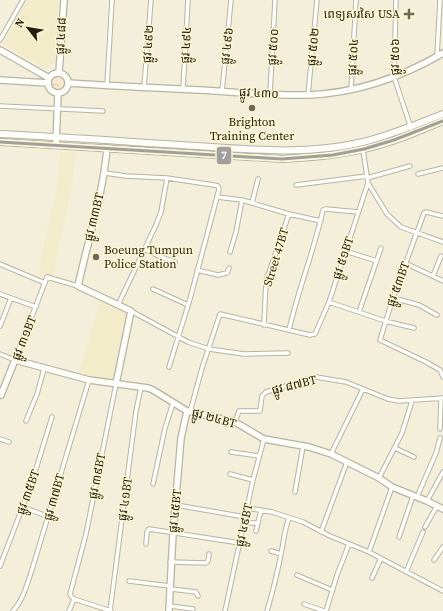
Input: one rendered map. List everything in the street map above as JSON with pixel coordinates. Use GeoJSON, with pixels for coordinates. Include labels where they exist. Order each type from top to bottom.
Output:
{"type":"FeatureCollection","features":[{"type":"Feature","properties":{"kind":"main road"},"geometry":{"type":"LineString","coordinates":[[0,134],[282,150],[324,148],[362,142],[411,127],[443,114]]}},
{"type":"Feature","properties":{"kind":"main road"},"geometry":{"type":"LineString","coordinates":[[0,142],[56,144],[282,159],[325,156],[363,150],[413,134],[443,121]]}},
{"type":"Feature","properties":{"kind":"street"},"geometry":{"type":"LineString","coordinates":[[0,40],[22,0]]}},
{"type":"Feature","properties":{"kind":"street","name":"ផ្លូវ ៤៨៨"},"geometry":{"type":"LineString","coordinates":[[59,73],[64,0]]}},
{"type":"Feature","properties":{"kind":"street"},"geometry":{"type":"LineString","coordinates":[[107,85],[112,0]]}},
{"type":"Feature","properties":{"kind":"street","name":"ផ្លូវ ៤៩២"},"geometry":{"type":"LineString","coordinates":[[144,87],[151,0]]}},
{"type":"Feature","properties":{"kind":"street","name":"ផ្លូវ ៤៩៤"},"geometry":{"type":"LineString","coordinates":[[183,89],[188,0]]}},
{"type":"Feature","properties":{"kind":"street","name":"ផ្លូវ ៤៩៦"},"geometry":{"type":"LineString","coordinates":[[222,92],[231,0]]}},
{"type":"Feature","properties":{"kind":"street","name":"ផ្លូវ ៥០០"},"geometry":{"type":"LineString","coordinates":[[270,94],[276,0]]}},
{"type":"Feature","properties":{"kind":"street","name":"ផ្លូវ ៥០២"},"geometry":{"type":"LineString","coordinates":[[308,95],[317,0]]}},
{"type":"Feature","properties":{"kind":"street","name":"ផ្លូវ ៥០៤"},"geometry":{"type":"LineString","coordinates":[[351,89],[356,0]]}},
{"type":"Feature","properties":{"kind":"street","name":"ផ្លូវ ៥០៦"},"geometry":{"type":"LineString","coordinates":[[396,0],[394,77],[413,134]]}},
{"type":"Feature","properties":{"kind":"street"},"geometry":{"type":"LineString","coordinates":[[437,56],[440,0]]}},
{"type":"Feature","properties":{"kind":"street"},"geometry":{"type":"LineString","coordinates":[[0,50],[49,81]]}},
{"type":"Feature","properties":{"kind":"street","name":"ផ្លូវ ៤៣០"},"geometry":{"type":"LineString","coordinates":[[68,84],[308,95],[351,89],[373,84],[394,77],[443,53]]}},
{"type":"Feature","properties":{"kind":"street"},"geometry":{"type":"LineString","coordinates":[[59,73],[66,76],[68,84],[64,91],[58,93],[51,90],[49,81],[53,74],[59,73]]}},
{"type":"Feature","properties":{"kind":"street"},"geometry":{"type":"LineString","coordinates":[[0,80],[49,81]]}},
{"type":"Feature","properties":{"kind":"street"},"geometry":{"type":"LineString","coordinates":[[56,144],[58,93]]}},
{"type":"Feature","properties":{"kind":"street"},"geometry":{"type":"LineString","coordinates":[[0,106],[103,111]]}},
{"type":"Feature","properties":{"kind":"street","name":"ផ្លូវ ៣៣BT"},"geometry":{"type":"LineString","coordinates":[[78,286],[105,173],[108,148]]}},
{"type":"Feature","properties":{"kind":"street"},"geometry":{"type":"LineString","coordinates":[[363,150],[368,183],[387,214],[404,229],[443,242]]}},
{"type":"Feature","properties":{"kind":"street"},"geometry":{"type":"LineString","coordinates":[[296,185],[367,177],[410,166]]}},
{"type":"Feature","properties":{"kind":"street"},"geometry":{"type":"LineString","coordinates":[[418,174],[443,168]]}},
{"type":"Feature","properties":{"kind":"street"},"geometry":{"type":"LineString","coordinates":[[105,173],[126,176],[168,178],[214,185],[218,186],[219,189],[188,305],[169,367]]}},
{"type":"Feature","properties":{"kind":"street"},"geometry":{"type":"LineString","coordinates":[[118,305],[161,212],[168,178]]}},
{"type":"Feature","properties":{"kind":"street"},"geometry":{"type":"LineString","coordinates":[[252,203],[258,179]]}},
{"type":"Feature","properties":{"kind":"street","name":"ផ្លូវ ៥១BT"},"geometry":{"type":"LineString","coordinates":[[289,330],[310,335],[316,333],[329,302],[368,183]]}},
{"type":"Feature","properties":{"kind":"street"},"geometry":{"type":"LineString","coordinates":[[217,197],[242,200],[289,214],[321,221]]}},
{"type":"Feature","properties":{"kind":"street"},"geometry":{"type":"LineString","coordinates":[[230,252],[236,232],[242,200]]}},
{"type":"Feature","properties":{"kind":"street"},"geometry":{"type":"LineString","coordinates":[[189,411],[220,314],[289,330],[295,303],[324,209],[358,212]]}},
{"type":"Feature","properties":{"kind":"street","name":"ផ្លូវ ៥៣BT"},"geometry":{"type":"LineString","coordinates":[[441,369],[380,340],[393,298],[425,212],[443,216]]}},
{"type":"Feature","properties":{"kind":"street","name":"Street 47BT"},"geometry":{"type":"LineString","coordinates":[[264,325],[266,281],[289,214]]}},
{"type":"Feature","properties":{"kind":"street"},"geometry":{"type":"LineString","coordinates":[[358,312],[382,248]]}},
{"type":"Feature","properties":{"kind":"street"},"geometry":{"type":"LineString","coordinates":[[144,249],[175,262]]}},
{"type":"Feature","properties":{"kind":"street"},"geometry":{"type":"LineString","coordinates":[[345,251],[377,261]]}},
{"type":"Feature","properties":{"kind":"street"},"geometry":{"type":"LineString","coordinates":[[433,276],[440,256]]}},
{"type":"Feature","properties":{"kind":"street"},"geometry":{"type":"LineString","coordinates":[[0,264],[45,283]]}},
{"type":"Feature","properties":{"kind":"street"},"geometry":{"type":"LineString","coordinates":[[405,264],[443,281]]}},
{"type":"Feature","properties":{"kind":"street"},"geometry":{"type":"LineString","coordinates":[[197,270],[218,275],[227,273],[229,268]]}},
{"type":"Feature","properties":{"kind":"street","name":"ផ្លូវ ៣១BT"},"geometry":{"type":"LineString","coordinates":[[0,396],[47,277],[78,286]]}},
{"type":"Feature","properties":{"kind":"street"},"geometry":{"type":"LineString","coordinates":[[78,286],[200,347],[244,354],[288,353]]}},
{"type":"Feature","properties":{"kind":"street"},"geometry":{"type":"LineString","coordinates":[[152,289],[188,305]]}},
{"type":"Feature","properties":{"kind":"street"},"geometry":{"type":"LineString","coordinates":[[0,294],[36,307]]}},
{"type":"Feature","properties":{"kind":"street"},"geometry":{"type":"LineString","coordinates":[[0,326],[11,298]]}},
{"type":"Feature","properties":{"kind":"street"},"geometry":{"type":"LineString","coordinates":[[393,298],[419,305],[438,315]]}},
{"type":"Feature","properties":{"kind":"street"},"geometry":{"type":"LineString","coordinates":[[329,302],[385,321],[414,328]]}},
{"type":"Feature","properties":{"kind":"street","name":"ផ្លូវ ៣៩BT"},"geometry":{"type":"LineString","coordinates":[[74,598],[70,596],[71,588],[86,534],[131,312]]}},
{"type":"Feature","properties":{"kind":"street","name":"ផ្លូវ ២៤BT"},"geometry":{"type":"LineString","coordinates":[[0,354],[15,360],[89,380],[153,390],[189,411],[235,422],[264,439],[303,446],[332,454],[379,478],[392,487],[440,507]]}},
{"type":"Feature","properties":{"kind":"street"},"geometry":{"type":"LineString","coordinates":[[26,422],[37,394],[44,368]]}},
{"type":"Feature","properties":{"kind":"street"},"geometry":{"type":"LineString","coordinates":[[441,369],[443,377]]}},
{"type":"Feature","properties":{"kind":"street","name":"ផ្លូវ ៨៧BT"},"geometry":{"type":"LineString","coordinates":[[235,422],[239,411],[260,411],[262,396],[266,392],[301,380],[316,377],[346,382],[388,399],[399,401],[442,398]]}},
{"type":"Feature","properties":{"kind":"street","name":"ផ្លូវ ៣៧BT"},"geometry":{"type":"LineString","coordinates":[[13,611],[18,605],[26,588],[49,517],[65,457],[89,380]]}},
{"type":"Feature","properties":{"kind":"street","name":"ផ្លូវ ៤១BT"},"geometry":{"type":"LineString","coordinates":[[111,611],[136,411],[141,387]]}},
{"type":"Feature","properties":{"kind":"street"},"geometry":{"type":"LineString","coordinates":[[332,454],[363,388]]}},
{"type":"Feature","properties":{"kind":"street"},"geometry":{"type":"LineString","coordinates":[[440,429],[442,398]]}},
{"type":"Feature","properties":{"kind":"street"},"geometry":{"type":"LineString","coordinates":[[379,478],[402,433],[412,401]]}},
{"type":"Feature","properties":{"kind":"street"},"geometry":{"type":"LineString","coordinates":[[153,484],[165,428],[173,403]]}},
{"type":"Feature","properties":{"kind":"street","name":"ផ្លូវ ៤៥BT"},"geometry":{"type":"LineString","coordinates":[[170,609],[170,562],[181,438],[189,411]]}},
{"type":"Feature","properties":{"kind":"street","name":"ផ្លូវ ៣៥BT"},"geometry":{"type":"LineString","coordinates":[[0,566],[31,485],[52,417]]}},
{"type":"Feature","properties":{"kind":"street"},"geometry":{"type":"LineString","coordinates":[[400,537],[415,497],[436,453],[440,438]]}},
{"type":"Feature","properties":{"kind":"street"},"geometry":{"type":"LineString","coordinates":[[0,439],[9,442]]}},
{"type":"Feature","properties":{"kind":"street","name":"ផ្លូវ ៤៩BT"},"geometry":{"type":"LineString","coordinates":[[226,611],[253,480],[264,439]]}},
{"type":"Feature","properties":{"kind":"street"},"geometry":{"type":"LineString","coordinates":[[295,492],[303,446]]}},
{"type":"Feature","properties":{"kind":"street"},"geometry":{"type":"LineString","coordinates":[[395,448],[414,457]]}},
{"type":"Feature","properties":{"kind":"street"},"geometry":{"type":"LineString","coordinates":[[231,452],[260,456]]}},
{"type":"Feature","properties":{"kind":"street"},"geometry":{"type":"LineString","coordinates":[[321,532],[347,462]]}},
{"type":"Feature","properties":{"kind":"street"},"geometry":{"type":"LineString","coordinates":[[427,501],[443,472]]}},
{"type":"Feature","properties":{"kind":"street"},"geometry":{"type":"LineString","coordinates":[[230,474],[253,480]]}},
{"type":"Feature","properties":{"kind":"street"},"geometry":{"type":"LineString","coordinates":[[369,552],[392,487]]}},
{"type":"Feature","properties":{"kind":"street"},"geometry":{"type":"LineString","coordinates":[[176,505],[245,518]]}},
{"type":"Feature","properties":{"kind":"street"},"geometry":{"type":"LineString","coordinates":[[23,507],[49,517]]}},
{"type":"Feature","properties":{"kind":"street"},"geometry":{"type":"LineString","coordinates":[[425,527],[440,507]]}},
{"type":"Feature","properties":{"kind":"street"},"geometry":{"type":"LineString","coordinates":[[247,508],[261,510],[303,522],[321,532],[369,552],[443,591]]}},
{"type":"Feature","properties":{"kind":"street"},"geometry":{"type":"LineString","coordinates":[[256,531],[261,510]]}},
{"type":"Feature","properties":{"kind":"street"},"geometry":{"type":"LineString","coordinates":[[267,611],[289,518]]}},
{"type":"Feature","properties":{"kind":"street"},"geometry":{"type":"LineString","coordinates":[[250,523],[258,523]]}},
{"type":"Feature","properties":{"kind":"street"},"geometry":{"type":"LineString","coordinates":[[146,544],[148,530],[240,543]]}},
{"type":"Feature","properties":{"kind":"street"},"geometry":{"type":"LineString","coordinates":[[406,572],[423,532]]}},
{"type":"Feature","properties":{"kind":"street"},"geometry":{"type":"LineString","coordinates":[[304,604],[325,611],[349,544]]}},
{"type":"Feature","properties":{"kind":"street"},"geometry":{"type":"LineString","coordinates":[[434,560],[443,547]]}},
{"type":"Feature","properties":{"kind":"street"},"geometry":{"type":"LineString","coordinates":[[270,551],[281,554]]}},
{"type":"Feature","properties":{"kind":"street"},"geometry":{"type":"LineString","coordinates":[[170,562],[206,563],[210,554]]}},
{"type":"Feature","properties":{"kind":"street"},"geometry":{"type":"LineString","coordinates":[[372,578],[381,558]]}},
{"type":"Feature","properties":{"kind":"street"},"geometry":{"type":"LineString","coordinates":[[297,575],[332,590]]}},
{"type":"Feature","properties":{"kind":"street"},"geometry":{"type":"LineString","coordinates":[[129,581],[196,592],[198,596]]}},
{"type":"Feature","properties":{"kind":"street"},"geometry":{"type":"LineString","coordinates":[[69,611],[74,598],[111,611]]}},
{"type":"Feature","properties":{"kind":"street"},"geometry":{"type":"LineString","coordinates":[[170,609],[193,609]]}},
{"type":"Feature","properties":{"kind":"shaded area"},"geometry":{"type":"Polygon","coordinates":[[[27,0],[59,0],[55,63],[46,69],[2,44],[27,0]]]}},
{"type":"Feature","properties":{"kind":"shaded area"},"geometry":{"type":"Polygon","coordinates":[[[60,152],[76,153],[72,186],[55,264],[54,276],[39,276],[41,258],[58,183],[60,152]]]}},
{"type":"Feature","properties":{"kind":"shaded area"},"geometry":{"type":"Polygon","coordinates":[[[100,301],[128,314],[114,381],[78,375],[100,301]]]}},
{"type":"Feature","properties":{"kind":"green space"},"geometry":{"type":"Polygon","coordinates":[[[58,76],[63,78],[65,83],[63,88],[58,90],[53,88],[51,83],[53,78],[58,76]]]}},
{"type":"Feature","properties":{"kind":"transit line","name":"7"},"geometry":{"type":"LineString","coordinates":[[0,142],[282,159],[333,155],[364,149],[394,140],[443,121]]}},
{"type":"Feature","properties":{"kind":"place","name":"ពេទ្យសរសៃ USA"},"geometry":{"type":"Point","coordinates":[409,14]}},
{"type":"Feature","properties":{"kind":"place","name":"Brighton Training Center"},"geometry":{"type":"Point","coordinates":[252,108]}},
{"type":"Feature","properties":{"kind":"place","name":"Boeung Tumpun Police Station"},"geometry":{"type":"Point","coordinates":[96,257]}}]}
